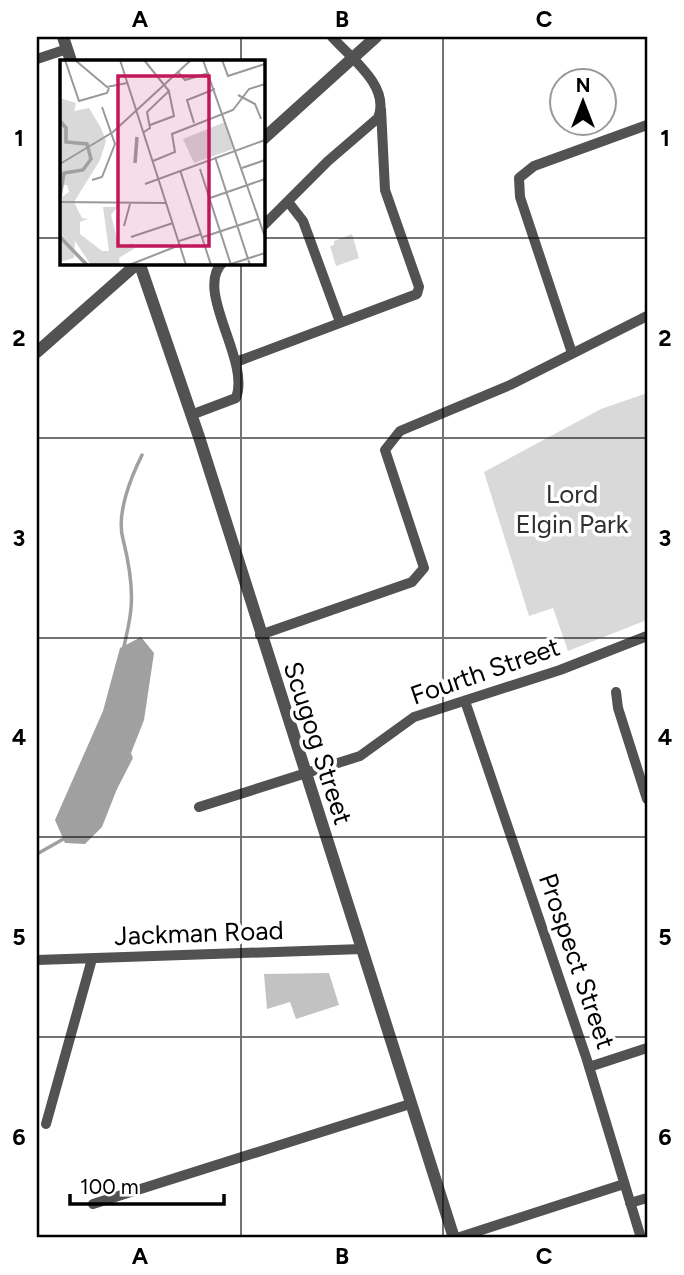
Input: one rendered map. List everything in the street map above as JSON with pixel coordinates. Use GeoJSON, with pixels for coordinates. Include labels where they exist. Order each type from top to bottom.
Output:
{"type":"FeatureCollection","features":[{"type":"Feature","properties":{"kind":"street"},"geometry":{"type":"LineString","coordinates":[[236,362],[417,294],[419,287],[385,190],[382,109],[376,88],[332,37]]}},
{"type":"Feature","properties":{"kind":"street"},"geometry":{"type":"LineString","coordinates":[[264,138],[376,37]]}},
{"type":"Feature","properties":{"kind":"street"},"geometry":{"type":"LineString","coordinates":[[37,58],[67,49]]}},
{"type":"Feature","properties":{"kind":"street"},"geometry":{"type":"LineString","coordinates":[[264,225],[328,161],[378,118],[382,109]]}},
{"type":"Feature","properties":{"kind":"street"},"geometry":{"type":"LineString","coordinates":[[572,353],[520,197],[519,178],[534,166],[647,125]]}},
{"type":"Feature","properties":{"kind":"street"},"geometry":{"type":"LineString","coordinates":[[289,203],[303,221],[340,322]]}},
{"type":"Feature","properties":{"kind":"street"},"geometry":{"type":"LineString","coordinates":[[37,352],[137,264]]}},
{"type":"Feature","properties":{"kind":"street","name":"Scugog Street"},"geometry":{"type":"LineString","coordinates":[[140,264],[191,415],[304,775],[455,1238]]}},
{"type":"Feature","properties":{"kind":"street"},"geometry":{"type":"LineString","coordinates":[[191,415],[236,398],[240,378],[214,292],[214,278],[222,264]]}},
{"type":"Feature","properties":{"kind":"street"},"geometry":{"type":"LineString","coordinates":[[260,635],[412,582],[424,568],[385,450],[400,431],[510,385],[647,316]]}},
{"type":"Feature","properties":{"kind":"street","name":"Fourth Street"},"geometry":{"type":"LineString","coordinates":[[199,807],[360,756],[414,717],[560,670],[647,636]]}},
{"type":"Feature","properties":{"kind":"street"},"geometry":{"type":"LineString","coordinates":[[616,692],[618,708],[647,799]]}},
{"type":"Feature","properties":{"kind":"street","name":"Prospect Street"},"geometry":{"type":"LineString","coordinates":[[465,701],[589,1067],[641,1238]]}},
{"type":"Feature","properties":{"kind":"street","name":"Jackman Road"},"geometry":{"type":"LineString","coordinates":[[37,960],[362,949]]}},
{"type":"Feature","properties":{"kind":"street"},"geometry":{"type":"LineString","coordinates":[[46,1124],[92,960]]}},
{"type":"Feature","properties":{"kind":"street"},"geometry":{"type":"LineString","coordinates":[[589,1067],[647,1048]]}},
{"type":"Feature","properties":{"kind":"street"},"geometry":{"type":"LineString","coordinates":[[93,1204],[410,1104]]}},
{"type":"Feature","properties":{"kind":"street"},"geometry":{"type":"LineString","coordinates":[[455,1238],[624,1184]]}},
{"type":"Feature","properties":{"kind":"street"},"geometry":{"type":"LineString","coordinates":[[630,1203],[647,1198]]}},
{"type":"Feature","properties":{"kind":"green space"},"geometry":{"type":"Polygon","coordinates":[[[352,234],[359,258],[336,266],[330,246],[334,245],[334,241],[352,234]]]}},
{"type":"Feature","properties":{"kind":"green space","name":"Lord Elgin Park"},"geometry":{"type":"Polygon","coordinates":[[[647,393],[647,620],[568,651],[553,608],[529,616],[484,472],[601,409],[647,393]]]}},
{"type":"Feature","properties":{"kind":"shaded area"},"geometry":{"type":"Polygon","coordinates":[[[141,637],[154,653],[144,720],[102,827],[85,844],[65,843],[55,820],[103,711],[120,648],[141,637]]]}},
{"type":"Feature","properties":{"kind":"building"},"geometry":{"type":"Polygon","coordinates":[[[329,973],[339,1005],[296,1019],[290,1002],[267,1009],[264,974],[329,973]]]}},
{"type":"Feature","properties":{"kind":"waterway"},"geometry":{"type":"LineString","coordinates":[[123,651],[131,600],[130,573],[121,518],[129,485],[142,455]]}},
{"type":"Feature","properties":{"kind":"waterway"},"geometry":{"type":"LineString","coordinates":[[113,793],[131,758],[129,753]]}},
{"type":"Feature","properties":{"kind":"waterway"},"geometry":{"type":"LineString","coordinates":[[37,854],[67,837]]}}]}
